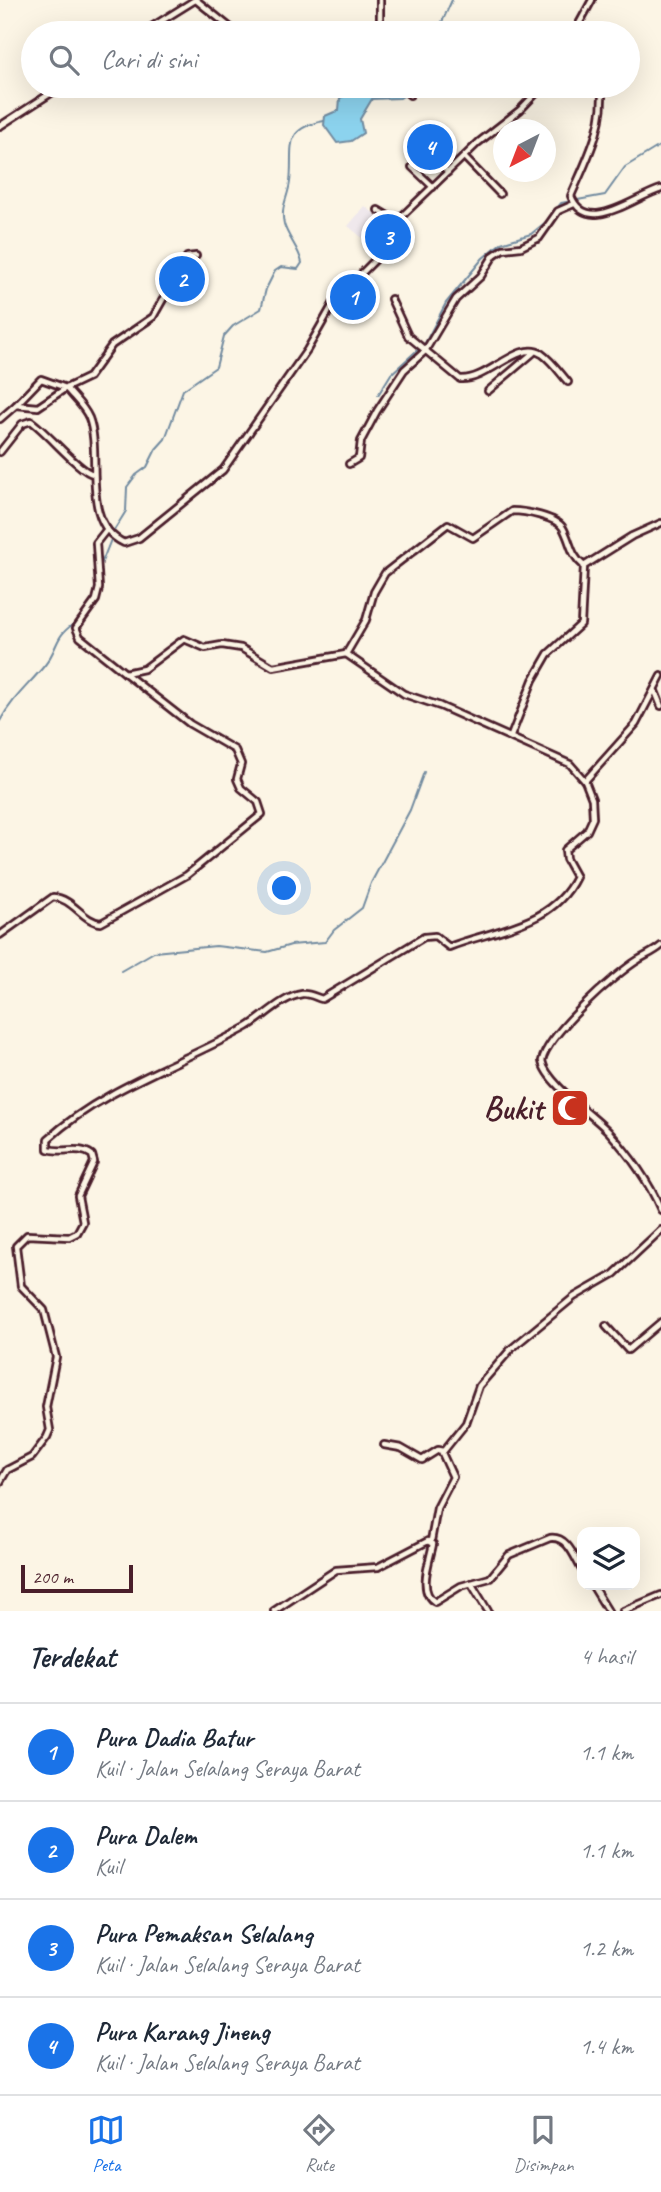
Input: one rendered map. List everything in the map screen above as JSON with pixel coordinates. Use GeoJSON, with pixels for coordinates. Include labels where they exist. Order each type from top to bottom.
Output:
{"type":"FeatureCollection","features":[{"type":"Feature","properties":{"kind":"street"},"geometry":{"type":"LineString","coordinates":[[161,21],[195,0],[222,21]]}},
{"type":"Feature","properties":{"kind":"street"},"geometry":{"type":"LineString","coordinates":[[380,0],[380,21]]}},
{"type":"Feature","properties":{"kind":"street"},"geometry":{"type":"LineString","coordinates":[[581,21],[592,0]]}},
{"type":"Feature","properties":{"kind":"street"},"geometry":{"type":"LineString","coordinates":[[0,125],[43,98]]}},
{"type":"Feature","properties":{"kind":"street"},"geometry":{"type":"LineString","coordinates":[[0,419],[41,379],[66,388],[89,418],[93,474],[107,529],[121,542],[131,542],[214,479],[307,350],[336,299],[399,237],[402,232],[401,217],[532,98]]}},
{"type":"Feature","properties":{"kind":"street"},"geometry":{"type":"LineString","coordinates":[[601,98],[601,112],[592,148],[571,196],[574,204],[586,215],[598,215],[661,189]]}},
{"type":"Feature","properties":{"kind":"street"},"geometry":{"type":"LineString","coordinates":[[418,143],[448,172]]}},
{"type":"Feature","properties":{"kind":"street"},"geometry":{"type":"LineString","coordinates":[[464,157],[500,194]]}},
{"type":"Feature","properties":{"kind":"street"},"geometry":{"type":"LineString","coordinates":[[412,167],[433,187]]}},
{"type":"Feature","properties":{"kind":"street"},"geometry":{"type":"LineString","coordinates":[[349,464],[359,458],[366,429],[400,375],[425,351],[447,310],[481,276],[494,255],[503,249],[521,247],[537,240],[558,211],[574,204]]}},
{"type":"Feature","properties":{"kind":"street"},"geometry":{"type":"LineString","coordinates":[[378,210],[400,223]]}},
{"type":"Feature","properties":{"kind":"street"},"geometry":{"type":"LineString","coordinates":[[16,405],[38,407],[66,388],[89,377],[112,345],[153,317],[187,257],[196,256]]}},
{"type":"Feature","properties":{"kind":"street"},"geometry":{"type":"LineString","coordinates":[[391,299],[408,336],[463,379],[490,371],[517,353],[537,351]]}},
{"type":"Feature","properties":{"kind":"street"},"geometry":{"type":"LineString","coordinates":[[537,351],[568,383]]}},
{"type":"Feature","properties":{"kind":"street"},"geometry":{"type":"LineString","coordinates":[[488,391],[520,361],[537,351]]}},
{"type":"Feature","properties":{"kind":"street"},"geometry":{"type":"LineString","coordinates":[[0,452],[22,424],[31,421],[82,470],[93,474]]}},
{"type":"Feature","properties":{"kind":"street"},"geometry":{"type":"LineString","coordinates":[[346,654],[366,620],[374,592],[385,573],[448,524],[474,538],[512,511],[555,521],[562,526],[572,552],[584,566],[581,624],[548,654],[533,680],[511,736]]}},
{"type":"Feature","properties":{"kind":"street"},"geometry":{"type":"LineString","coordinates":[[584,566],[632,536],[661,523]]}},
{"type":"Feature","properties":{"kind":"street"},"geometry":{"type":"LineString","coordinates":[[0,936],[52,897],[66,900],[94,923],[100,923],[187,875],[262,814],[258,802],[241,788],[237,779],[241,764],[234,750],[190,724],[80,637],[76,628],[96,600],[99,588],[96,542],[107,529]]}},
{"type":"Feature","properties":{"kind":"street"},"geometry":{"type":"LineString","coordinates":[[0,1482],[7,1470],[32,1457],[47,1437],[50,1430],[46,1407],[56,1357],[41,1303],[21,1286],[16,1246],[27,1235],[69,1237],[77,1233],[83,1222],[78,1196],[94,1161],[92,1155],[81,1149],[48,1149],[48,1139],[95,1104],[116,1095],[138,1078],[189,1058],[246,1028],[287,999],[303,993],[322,999],[429,935],[449,947],[494,930],[517,927],[542,913],[567,894],[576,877],[564,852],[592,823],[592,799],[585,781],[564,759],[404,694],[346,654],[273,667],[241,648],[222,645],[205,648],[184,639],[144,669],[125,673]]}},
{"type":"Feature","properties":{"kind":"street"},"geometry":{"type":"LineString","coordinates":[[585,781],[636,724],[661,676]]}},
{"type":"Feature","properties":{"kind":"street"},"geometry":{"type":"LineString","coordinates":[[655,691],[661,706]]}},
{"type":"Feature","properties":{"kind":"street"},"geometry":{"type":"LineString","coordinates":[[661,946],[629,966],[580,1008],[558,1032],[542,1061],[554,1081],[598,1121],[641,1170],[661,1210]]}},
{"type":"Feature","properties":{"kind":"street"},"geometry":{"type":"LineString","coordinates":[[443,1451],[466,1423],[479,1385],[511,1349],[574,1297],[614,1274],[661,1230]]}},
{"type":"Feature","properties":{"kind":"street"},"geometry":{"type":"LineString","coordinates":[[606,1326],[628,1350],[661,1322]]}},
{"type":"Feature","properties":{"kind":"street"},"geometry":{"type":"LineString","coordinates":[[383,1445],[401,1448],[422,1460],[436,1451],[443,1451]]}},
{"type":"Feature","properties":{"kind":"street"},"geometry":{"type":"LineString","coordinates":[[443,1451],[453,1477],[437,1508],[426,1581],[430,1599],[438,1602],[452,1590],[491,1578],[513,1553],[550,1538],[565,1542],[577,1562]]}},
{"type":"Feature","properties":{"kind":"street"},"geometry":{"type":"LineString","coordinates":[[274,1611],[336,1570],[379,1567],[431,1541]]}},
{"type":"Feature","properties":{"kind":"street"},"geometry":{"type":"LineString","coordinates":[[471,1583],[488,1611]]}},
{"type":"Feature","properties":{"kind":"street"},"geometry":{"type":"LineString","coordinates":[[595,1590],[608,1611]]}},
{"type":"Feature","properties":{"kind":"street"},"geometry":{"type":"LineString","coordinates":[[623,1611],[636,1608],[661,1595]]}},
{"type":"Feature","properties":{"kind":"shaded area"},"geometry":{"type":"Polygon","coordinates":[[[365,206],[388,225],[371,245],[348,226],[365,206]]]}},
{"type":"Feature","properties":{"kind":"water"},"geometry":{"type":"Polygon","coordinates":[[[340,98],[400,98],[372,99],[360,119],[363,133],[351,141],[337,143],[324,125],[325,116],[339,110],[340,98]]]}},
{"type":"Feature","properties":{"kind":"waterway"},"geometry":{"type":"LineString","coordinates":[[442,21],[452,0]]}},
{"type":"Feature","properties":{"kind":"waterway"},"geometry":{"type":"LineString","coordinates":[[113,532],[126,511],[127,487],[136,475],[147,467],[156,449],[165,439],[183,390],[216,367],[224,336],[233,326],[261,309],[266,289],[275,271],[281,267],[298,269],[302,263],[283,218],[290,182],[292,142],[301,129],[324,121]]}},
{"type":"Feature","properties":{"kind":"waterway"},"geometry":{"type":"LineString","coordinates":[[378,395],[391,374],[425,343],[446,303],[483,258],[501,243],[531,234],[547,221],[561,203],[605,195],[625,167],[661,145]]}},
{"type":"Feature","properties":{"kind":"waterway"},"geometry":{"type":"LineString","coordinates":[[100,567],[112,537]]}},
{"type":"Feature","properties":{"kind":"waterway"},"geometry":{"type":"LineString","coordinates":[[93,601],[97,583]]}},
{"type":"Feature","properties":{"kind":"waterway"},"geometry":{"type":"LineString","coordinates":[[0,721],[45,665],[60,637],[77,622]]}},
{"type":"Feature","properties":{"kind":"waterway"},"geometry":{"type":"LineString","coordinates":[[121,971],[154,952],[216,946],[267,952],[291,945],[325,942],[334,930],[362,908],[371,883],[410,810],[424,772]]}},
{"type":"Feature","properties":{"kind":"place","name":"Pura Karang Jineng"},"geometry":{"type":"Point","coordinates":[430,147]}},
{"type":"Feature","properties":{"kind":"place","name":"Pura Pemaksan Selalang"},"geometry":{"type":"Point","coordinates":[388,237]}},
{"type":"Feature","properties":{"kind":"place","name":"Pura Dalem"},"geometry":{"type":"Point","coordinates":[182,279]}},
{"type":"Feature","properties":{"kind":"place","name":"Pura Dadia Batur"},"geometry":{"type":"Point","coordinates":[353,297]}},
{"type":"Feature","properties":{"kind":"place","name":"Bukit"},"geometry":{"type":"Point","coordinates":[570,1108]}}]}
